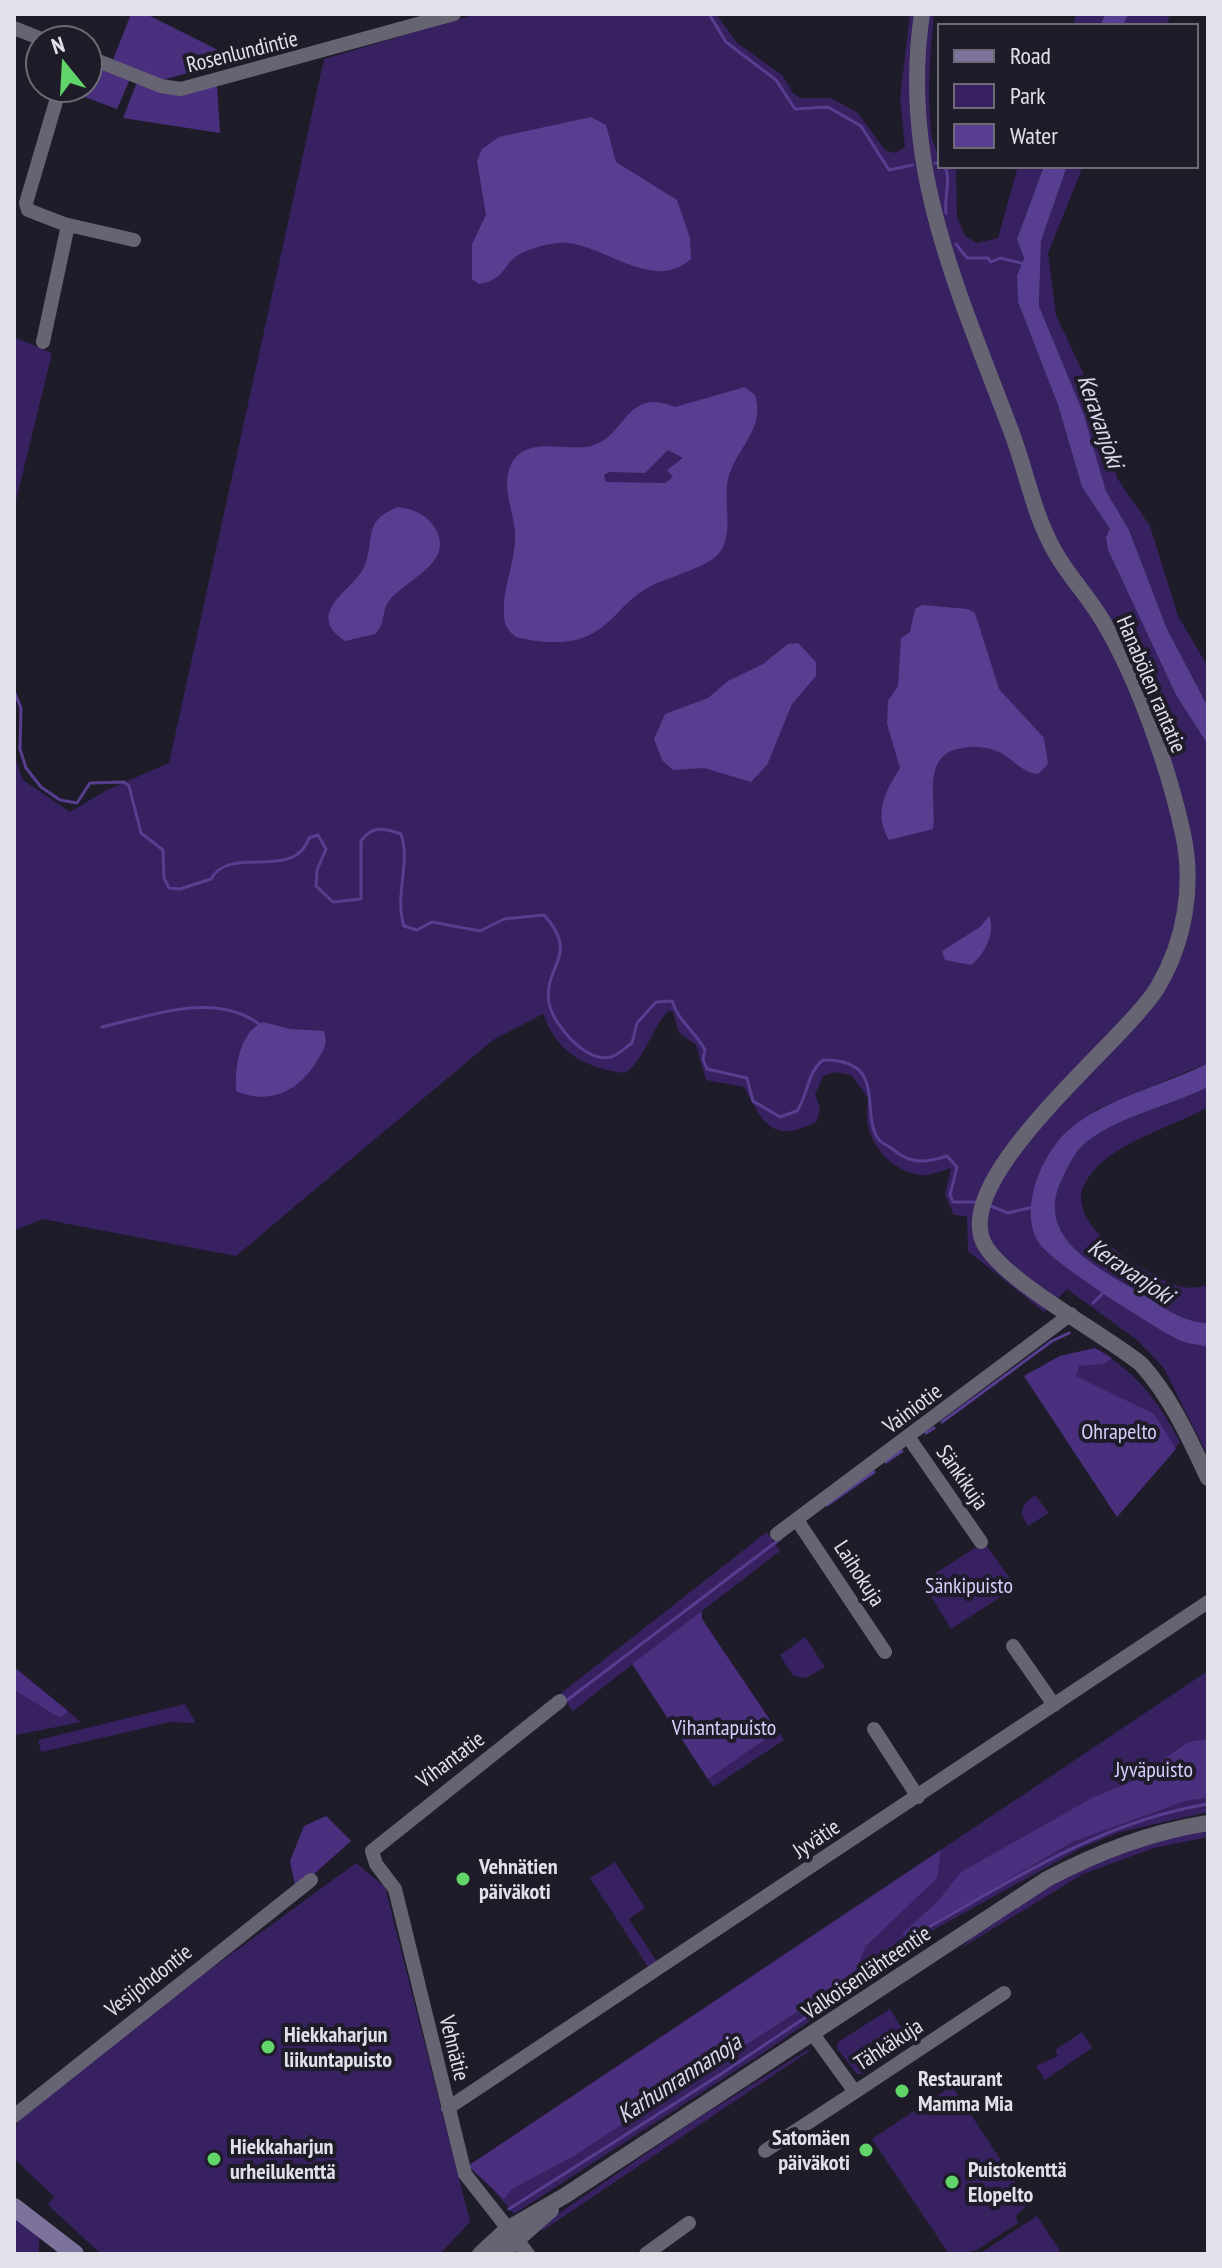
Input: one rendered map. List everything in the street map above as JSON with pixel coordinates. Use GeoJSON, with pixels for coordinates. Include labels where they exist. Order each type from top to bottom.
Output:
{"type":"FeatureCollection","features":[{"type":"Feature","properties":{"kind":"main road"},"geometry":{"type":"LineString","coordinates":[[14,2207],[75,2254]]}},
{"type":"Feature","properties":{"kind":"street","name":"Rosenlundintie"},"geometry":{"type":"LineString","coordinates":[[104,63],[161,86],[181,89],[454,14]]}},
{"type":"Feature","properties":{"kind":"street","name":"Hanabölen rantatie"},"geometry":{"type":"LineString","coordinates":[[922,14],[916,78],[917,128],[941,244],[1046,534],[1056,554],[1102,618],[1130,677],[1177,808],[1187,864],[1184,918],[1177,944],[1158,988],[1142,1010],[1044,1110],[991,1189],[981,1211],[980,1237],[994,1258],[1111,1340],[1158,1382],[1208,1478]]}},
{"type":"Feature","properties":{"kind":"street"},"geometry":{"type":"LineString","coordinates":[[55,104],[26,203],[33,214],[134,240]]}},
{"type":"Feature","properties":{"kind":"street"},"geometry":{"type":"LineString","coordinates":[[43,342],[68,225]]}},
{"type":"Feature","properties":{"kind":"street","name":"Vainiotie"},"geometry":{"type":"LineString","coordinates":[[777,1534],[1071,1314]]}},
{"type":"Feature","properties":{"kind":"street","name":"Sänkikuja"},"geometry":{"type":"LineString","coordinates":[[909,1438],[981,1542]]}},
{"type":"Feature","properties":{"kind":"street","name":"Laihokuja"},"geometry":{"type":"LineString","coordinates":[[797,1520],[885,1652]]}},
{"type":"Feature","properties":{"kind":"street","name":"Jyvätie"},"geometry":{"type":"LineString","coordinates":[[448,2108],[1208,1602]]}},
{"type":"Feature","properties":{"kind":"street"},"geometry":{"type":"LineString","coordinates":[[1013,1646],[1054,1705]]}},
{"type":"Feature","properties":{"kind":"street","name":"Vihantatie"},"geometry":{"type":"LineString","coordinates":[[373,1857],[375,1847],[560,1701]]}},
{"type":"Feature","properties":{"kind":"street"},"geometry":{"type":"LineString","coordinates":[[874,1729],[918,1797]]}},
{"type":"Feature","properties":{"kind":"street","name":"Valkoisenlähteentie"},"geometry":{"type":"LineString","coordinates":[[480,2254],[1047,1879],[1097,1853],[1208,1823]]}},
{"type":"Feature","properties":{"kind":"street","name":"Vehnätie"},"geometry":{"type":"LineString","coordinates":[[373,1857],[395,1889],[465,2174],[528,2254]]}},
{"type":"Feature","properties":{"kind":"street","name":"Vesijohdontie"},"geometry":{"type":"LineString","coordinates":[[14,2116],[311,1880]]}},
{"type":"Feature","properties":{"kind":"street","name":"Tähkäkuja"},"geometry":{"type":"LineString","coordinates":[[813,2034],[855,2092],[1004,1993]]}},
{"type":"Feature","properties":{"kind":"street"},"geometry":{"type":"LineString","coordinates":[[765,2151],[855,2092]]}},
{"type":"Feature","properties":{"kind":"street"},"geometry":{"type":"LineString","coordinates":[[646,2254],[689,2223]]}},
{"type":"Feature","properties":{"kind":"street","name":"Valkoisenlähteentie"},"geometry":{"type":"LineString","coordinates":[[501,2254],[511,2235]]}},
{"type":"Feature","properties":{"kind":"green space"},"geometry":{"type":"Polygon","coordinates":[[[131,14],[146,14],[238,60],[158,81],[112,62],[131,14]]]}},
{"type":"Feature","properties":{"kind":"green space"},"geometry":{"type":"Polygon","coordinates":[[[476,14],[716,14],[737,43],[782,75],[793,93],[800,98],[831,98],[858,113],[885,150],[895,153],[905,147],[900,98],[910,14],[934,14],[929,87],[932,136],[938,153],[938,168],[956,168],[957,217],[965,236],[977,243],[998,238],[1017,168],[1043,168],[1017,239],[1024,258],[1017,276],[1018,302],[1058,405],[1082,487],[1110,529],[1108,550],[1176,695],[1208,745],[1208,1063],[1095,1110],[1037,1178],[1076,1274],[1171,1336],[1208,1347],[1208,1456],[1163,1367],[1137,1340],[1067,1289],[1044,1312],[968,1251],[967,1216],[954,1215],[945,1195],[951,1168],[920,1175],[907,1172],[886,1158],[868,1125],[869,1099],[851,1075],[835,1072],[823,1076],[815,1094],[820,1108],[817,1121],[802,1128],[780,1131],[764,1120],[744,1087],[706,1080],[696,1045],[679,1033],[673,1012],[668,1011],[638,1060],[625,1073],[597,1067],[575,1057],[557,1039],[543,1014],[493,1040],[236,1256],[42,1219],[14,1231],[14,754],[23,780],[70,812],[107,790],[169,763],[324,59],[476,14]]]}},
{"type":"Feature","properties":{"kind":"green space"},"geometry":{"type":"Polygon","coordinates":[[[1076,14],[1105,14],[1101,24],[1074,24],[1076,14]]]}},
{"type":"Feature","properties":{"kind":"green space"},"geometry":{"type":"Polygon","coordinates":[[[1128,14],[1170,14],[1167,24],[1124,24],[1128,14]]]}},
{"type":"Feature","properties":{"kind":"green space"},"geometry":{"type":"Polygon","coordinates":[[[104,69],[130,79],[117,109],[104,104],[104,69]]]}},
{"type":"Feature","properties":{"kind":"green space"},"geometry":{"type":"Polygon","coordinates":[[[137,82],[217,86],[220,133],[123,118],[137,82]]]}},
{"type":"Feature","properties":{"kind":"green space"},"geometry":{"type":"Polygon","coordinates":[[[1066,168],[1082,168],[1048,253],[1056,315],[1108,426],[1117,478],[1150,526],[1178,616],[1208,667],[1208,707],[1167,629],[1129,530],[1106,491],[1084,415],[1039,306],[1041,241],[1066,168]]]}},
{"type":"Feature","properties":{"kind":"green space"},"geometry":{"type":"Polygon","coordinates":[[[14,337],[52,353],[14,509],[14,337]]]}},
{"type":"Feature","properties":{"kind":"green space"},"geometry":{"type":"Polygon","coordinates":[[[1208,1087],[1208,1107],[1140,1138],[1108,1157],[1085,1183],[1081,1199],[1085,1215],[1096,1231],[1128,1260],[1178,1286],[1193,1288],[1208,1285],[1208,1323],[1188,1320],[1171,1312],[1087,1260],[1062,1233],[1056,1217],[1055,1199],[1073,1158],[1094,1137],[1124,1120],[1208,1087]]]}},
{"type":"Feature","properties":{"kind":"green space","name":"Ohrapelto"},"geometry":{"type":"Polygon","coordinates":[[[1095,1348],[1145,1388],[1180,1442],[1117,1517],[1024,1376],[1060,1356],[1095,1348]]]}},
{"type":"Feature","properties":{"kind":"green space","name":"Ohrapelto"},"geometry":{"type":"Polygon","coordinates":[[[1095,1348],[1112,1358],[1104,1364],[1079,1366],[1076,1376],[1154,1414],[1176,1449],[1117,1517],[1024,1376],[1060,1356],[1095,1348]]]}},
{"type":"Feature","properties":{"kind":"green space"},"geometry":{"type":"Polygon","coordinates":[[[1035,1495],[1049,1513],[1028,1526],[1021,1513],[1025,1503],[1035,1495]]]}},
{"type":"Feature","properties":{"kind":"green space","name":"Vihantapuisto"},"geometry":{"type":"Polygon","coordinates":[[[767,1532],[780,1551],[702,1611],[701,1618],[784,1740],[713,1787],[633,1664],[573,1711],[560,1694],[767,1532]]]}},
{"type":"Feature","properties":{"kind":"green space","name":"Sänkipuisto"},"geometry":{"type":"Polygon","coordinates":[[[984,1542],[1016,1587],[951,1629],[922,1582],[984,1542]]]}},
{"type":"Feature","properties":{"kind":"green space","name":"Vihantapuisto"},"geometry":{"type":"Polygon","coordinates":[[[702,1611],[702,1619],[777,1731],[708,1779],[632,1664],[702,1611]]]}},
{"type":"Feature","properties":{"kind":"green space"},"geometry":{"type":"Polygon","coordinates":[[[805,1637],[825,1667],[806,1678],[793,1676],[780,1655],[805,1637]]]}},
{"type":"Feature","properties":{"kind":"green space"},"geometry":{"type":"Polygon","coordinates":[[[14,1667],[68,1711],[60,1718],[14,1690],[14,1667]]]}},
{"type":"Feature","properties":{"kind":"green space","name":"Jyväpuisto"},"geometry":{"type":"Polygon","coordinates":[[[1208,1671],[1208,1812],[1120,1832],[1083,1847],[917,1939],[849,1994],[769,2049],[514,2214],[475,2169],[468,2166],[1208,1671]]]}},
{"type":"Feature","properties":{"kind":"green space"},"geometry":{"type":"Polygon","coordinates":[[[14,1690],[59,1717],[68,1711],[81,1722],[16,1735],[14,1690]]]}},
{"type":"Feature","properties":{"kind":"green space"},"geometry":{"type":"Polygon","coordinates":[[[185,1704],[196,1723],[170,1722],[41,1752],[38,1740],[185,1704]]]}},
{"type":"Feature","properties":{"kind":"green space"},"geometry":{"type":"Polygon","coordinates":[[[1208,1739],[1208,1798],[1188,1800],[1072,1842],[908,1938],[902,1934],[938,1901],[961,1872],[1092,1798],[1133,1781],[1188,1742],[1208,1739]]]}},
{"type":"Feature","properties":{"kind":"green space"},"geometry":{"type":"Polygon","coordinates":[[[326,1816],[351,1841],[296,1890],[290,1861],[304,1826],[326,1816]]]}},
{"type":"Feature","properties":{"kind":"green space"},"geometry":{"type":"Polygon","coordinates":[[[1208,1830],[1208,1837],[1154,1848],[1083,1874],[961,1948],[1001,1915],[1074,1872],[1148,1842],[1208,1830]]]}},
{"type":"Feature","properties":{"kind":"green space"},"geometry":{"type":"Polygon","coordinates":[[[941,1850],[937,1878],[866,1946],[854,1975],[572,2157],[512,2189],[504,2199],[468,2166],[941,1850]]]}},
{"type":"Feature","properties":{"kind":"green space"},"geometry":{"type":"Polygon","coordinates":[[[615,1862],[645,1908],[629,1919],[657,1962],[648,1967],[590,1878],[615,1862]]]}},
{"type":"Feature","properties":{"kind":"green space","name":"Hiekkaharjun liikuntapuisto"},"geometry":{"type":"Polygon","coordinates":[[[356,1863],[385,1887],[470,2222],[440,2254],[101,2254],[48,2205],[54,2197],[14,2158],[14,2128],[24,2115],[193,1982],[356,1863]]]}},
{"type":"Feature","properties":{"kind":"green space"},"geometry":{"type":"Polygon","coordinates":[[[890,2009],[911,2043],[864,2074],[857,2074],[837,2048],[838,2042],[890,2009]]]}},
{"type":"Feature","properties":{"kind":"green space"},"geometry":{"type":"Polygon","coordinates":[[[1082,2032],[1092,2048],[1045,2080],[1036,2066],[1058,2056],[1055,2050],[1082,2032]]]}},
{"type":"Feature","properties":{"kind":"green space"},"geometry":{"type":"Polygon","coordinates":[[[811,2050],[542,2231],[539,2227],[695,2120],[811,2050]]]}},
{"type":"Feature","properties":{"kind":"green space"},"geometry":{"type":"Polygon","coordinates":[[[952,2086],[1029,2203],[1016,2216],[1018,2223],[977,2250],[958,2254],[955,2251],[949,2254],[872,2139],[952,2086]]]}},
{"type":"Feature","properties":{"kind":"green space"},"geometry":{"type":"Polygon","coordinates":[[[14,2212],[39,2238],[39,2254],[14,2254],[14,2212]]]}},
{"type":"Feature","properties":{"kind":"green space"},"geometry":{"type":"Polygon","coordinates":[[[1037,2216],[1062,2254],[979,2254],[1037,2216]]]}},
{"type":"Feature","properties":{"kind":"water"},"geometry":{"type":"Polygon","coordinates":[[[1105,14],[1128,14],[1124,24],[1101,24],[1105,14]]]}},
{"type":"Feature","properties":{"kind":"water"},"geometry":{"type":"Polygon","coordinates":[[[591,117],[606,125],[616,162],[677,200],[690,238],[691,259],[676,268],[660,271],[643,269],[591,249],[558,243],[522,253],[510,261],[500,275],[479,284],[472,279],[472,244],[486,215],[477,161],[482,149],[499,137],[591,117]]]}},
{"type":"Feature","properties":{"kind":"water"},"geometry":{"type":"Polygon","coordinates":[[[1043,168],[1066,168],[1041,241],[1039,306],[1084,415],[1106,491],[1129,530],[1167,629],[1208,707],[1208,745],[1176,695],[1108,550],[1106,537],[1110,529],[1082,487],[1058,405],[1018,302],[1017,276],[1024,258],[1017,239],[1043,168]]]}},
{"type":"Feature","properties":{"kind":"water"},"geometry":{"type":"Polygon","coordinates":[[[745,387],[755,395],[757,418],[728,479],[727,526],[720,552],[697,567],[639,593],[592,634],[566,642],[516,637],[506,625],[504,611],[515,543],[507,483],[511,464],[525,450],[534,447],[594,445],[614,432],[628,414],[646,403],[659,402],[675,407],[745,387]],[[668,450],[645,473],[609,472],[604,475],[606,482],[665,483],[673,477],[667,470],[683,458],[668,450]]]}},
{"type":"Feature","properties":{"kind":"water"},"geometry":{"type":"Polygon","coordinates":[[[398,507],[419,513],[432,523],[440,540],[439,551],[426,570],[389,601],[375,634],[345,641],[333,631],[329,621],[330,611],[364,567],[374,525],[386,512],[398,507]]]}},
{"type":"Feature","properties":{"kind":"water"},"geometry":{"type":"Polygon","coordinates":[[[922,605],[968,609],[975,613],[999,689],[1044,738],[1048,764],[1038,774],[1023,769],[1001,753],[985,748],[964,748],[946,754],[939,761],[933,782],[933,829],[889,840],[881,812],[886,794],[900,768],[887,724],[888,701],[898,686],[901,638],[910,632],[915,609],[922,605]]]}},
{"type":"Feature","properties":{"kind":"water"},"geometry":{"type":"Polygon","coordinates":[[[798,643],[816,662],[816,676],[792,704],[767,765],[751,782],[704,768],[673,770],[662,760],[654,739],[665,714],[708,698],[728,681],[763,664],[788,644],[798,643]]]}},
{"type":"Feature","properties":{"kind":"water"},"geometry":{"type":"Polygon","coordinates":[[[989,916],[990,935],[976,961],[971,965],[945,960],[942,951],[980,927],[989,916]]]}},
{"type":"Feature","properties":{"kind":"water"},"geometry":{"type":"Polygon","coordinates":[[[263,1022],[290,1029],[324,1031],[326,1040],[322,1054],[302,1080],[283,1092],[261,1097],[236,1091],[236,1082],[244,1042],[263,1022]]]}},
{"type":"Feature","properties":{"kind":"water"},"geometry":{"type":"Polygon","coordinates":[[[1208,1063],[1208,1087],[1124,1120],[1081,1147],[1062,1179],[1055,1199],[1056,1217],[1062,1233],[1073,1247],[1087,1260],[1171,1312],[1188,1320],[1208,1323],[1208,1347],[1182,1341],[1166,1333],[1063,1265],[1039,1243],[1031,1214],[1036,1181],[1043,1165],[1071,1128],[1120,1099],[1208,1063]]]}},
{"type":"Feature","properties":{"kind":"waterway"},"geometry":{"type":"LineString","coordinates":[[709,14],[726,42],[776,80],[795,109],[828,107],[861,126],[889,170],[913,165]]}},
{"type":"Feature","properties":{"kind":"waterway"},"geometry":{"type":"LineString","coordinates":[[945,168],[946,213]]}},
{"type":"Feature","properties":{"kind":"waterway"},"geometry":{"type":"LineString","coordinates":[[956,244],[967,258],[988,258],[991,262],[1000,258],[1025,264]]}},
{"type":"Feature","properties":{"kind":"waterway"},"geometry":{"type":"LineString","coordinates":[[14,691],[21,708],[20,749],[26,768],[41,787],[60,800],[77,803],[90,783],[124,782],[129,786],[141,833],[163,850],[164,878],[169,888],[180,889],[211,879],[220,869],[232,864],[290,858],[301,851],[309,838],[318,835],[326,849],[317,870],[316,886],[333,902],[361,899],[361,841],[370,832],[379,829],[401,834],[404,845],[401,903],[404,926],[417,930],[432,922],[480,931],[504,919],[544,915],[560,941],[549,1003],[557,1022],[581,1048],[601,1057],[614,1056],[632,1043],[637,1023],[656,1002],[672,1001],[705,1050],[703,1059],[707,1069],[747,1078],[753,1101],[780,1117],[797,1111],[817,1065],[823,1060],[844,1062],[857,1068],[864,1078],[879,1140],[913,1160],[926,1161],[947,1156],[957,1167],[950,1195],[953,1202],[981,1202]]}},
{"type":"Feature","properties":{"kind":"waterway"},"geometry":{"type":"LineString","coordinates":[[102,1027],[182,1009],[202,1008],[241,1014],[259,1024]]}},
{"type":"Feature","properties":{"kind":"waterway"},"geometry":{"type":"LineString","coordinates":[[991,1206],[1008,1213],[1033,1207]]}},
{"type":"Feature","properties":{"kind":"waterway"},"geometry":{"type":"LineString","coordinates":[[1093,1303],[1104,1292]]}},
{"type":"Feature","properties":{"kind":"waterway"},"geometry":{"type":"LineString","coordinates":[[942,1422],[1052,1341],[1069,1333]]}},
{"type":"Feature","properties":{"kind":"waterway"},"geometry":{"type":"LineString","coordinates":[[926,1433],[934,1428]]}},
{"type":"Feature","properties":{"kind":"waterway"},"geometry":{"type":"LineString","coordinates":[[886,1462],[902,1451]]}},
{"type":"Feature","properties":{"kind":"waterway"},"geometry":{"type":"LineString","coordinates":[[827,1505],[874,1472]]}},
{"type":"Feature","properties":{"kind":"waterway"},"geometry":{"type":"LineString","coordinates":[[566,1701],[780,1539]]}},
{"type":"Feature","properties":{"kind":"waterway","name":"Karhunrannanoja"},"geometry":{"type":"LineString","coordinates":[[875,1964],[899,1944],[1048,1860],[1125,1826],[1208,1804]]}},
{"type":"Feature","properties":{"kind":"waterway","name":"Karhunrannanoja"},"geometry":{"type":"LineString","coordinates":[[509,2209],[721,2074],[833,1999],[865,1972]]}},
{"type":"Feature","properties":{"kind":"place","name":"Vehnätien päiväkoti"},"geometry":{"type":"Point","coordinates":[463,1879]}},
{"type":"Feature","properties":{"kind":"place","name":"Hiekkaharjun liikuntapuisto"},"geometry":{"type":"Point","coordinates":[268,2047]}},
{"type":"Feature","properties":{"kind":"place","name":"Restaurant Mamma Mia"},"geometry":{"type":"Point","coordinates":[902,2091]}},
{"type":"Feature","properties":{"kind":"place","name":"Satomäen päiväkoti"},"geometry":{"type":"Point","coordinates":[866,2150]}},
{"type":"Feature","properties":{"kind":"place","name":"Hiekkaharjun urheilukenttä"},"geometry":{"type":"Point","coordinates":[214,2159]}},
{"type":"Feature","properties":{"kind":"place","name":"Puistokenttä Elopelto"},"geometry":{"type":"Point","coordinates":[952,2182]}},
{"type":"Feature","properties":{"kind":"water label","name":"Keravanjoki"},"geometry":{"type":"Point","coordinates":[1101,421]}},
{"type":"Feature","properties":{"kind":"water label","name":"Keravanjoki"},"geometry":{"type":"Point","coordinates":[1131,1271]}}]}
